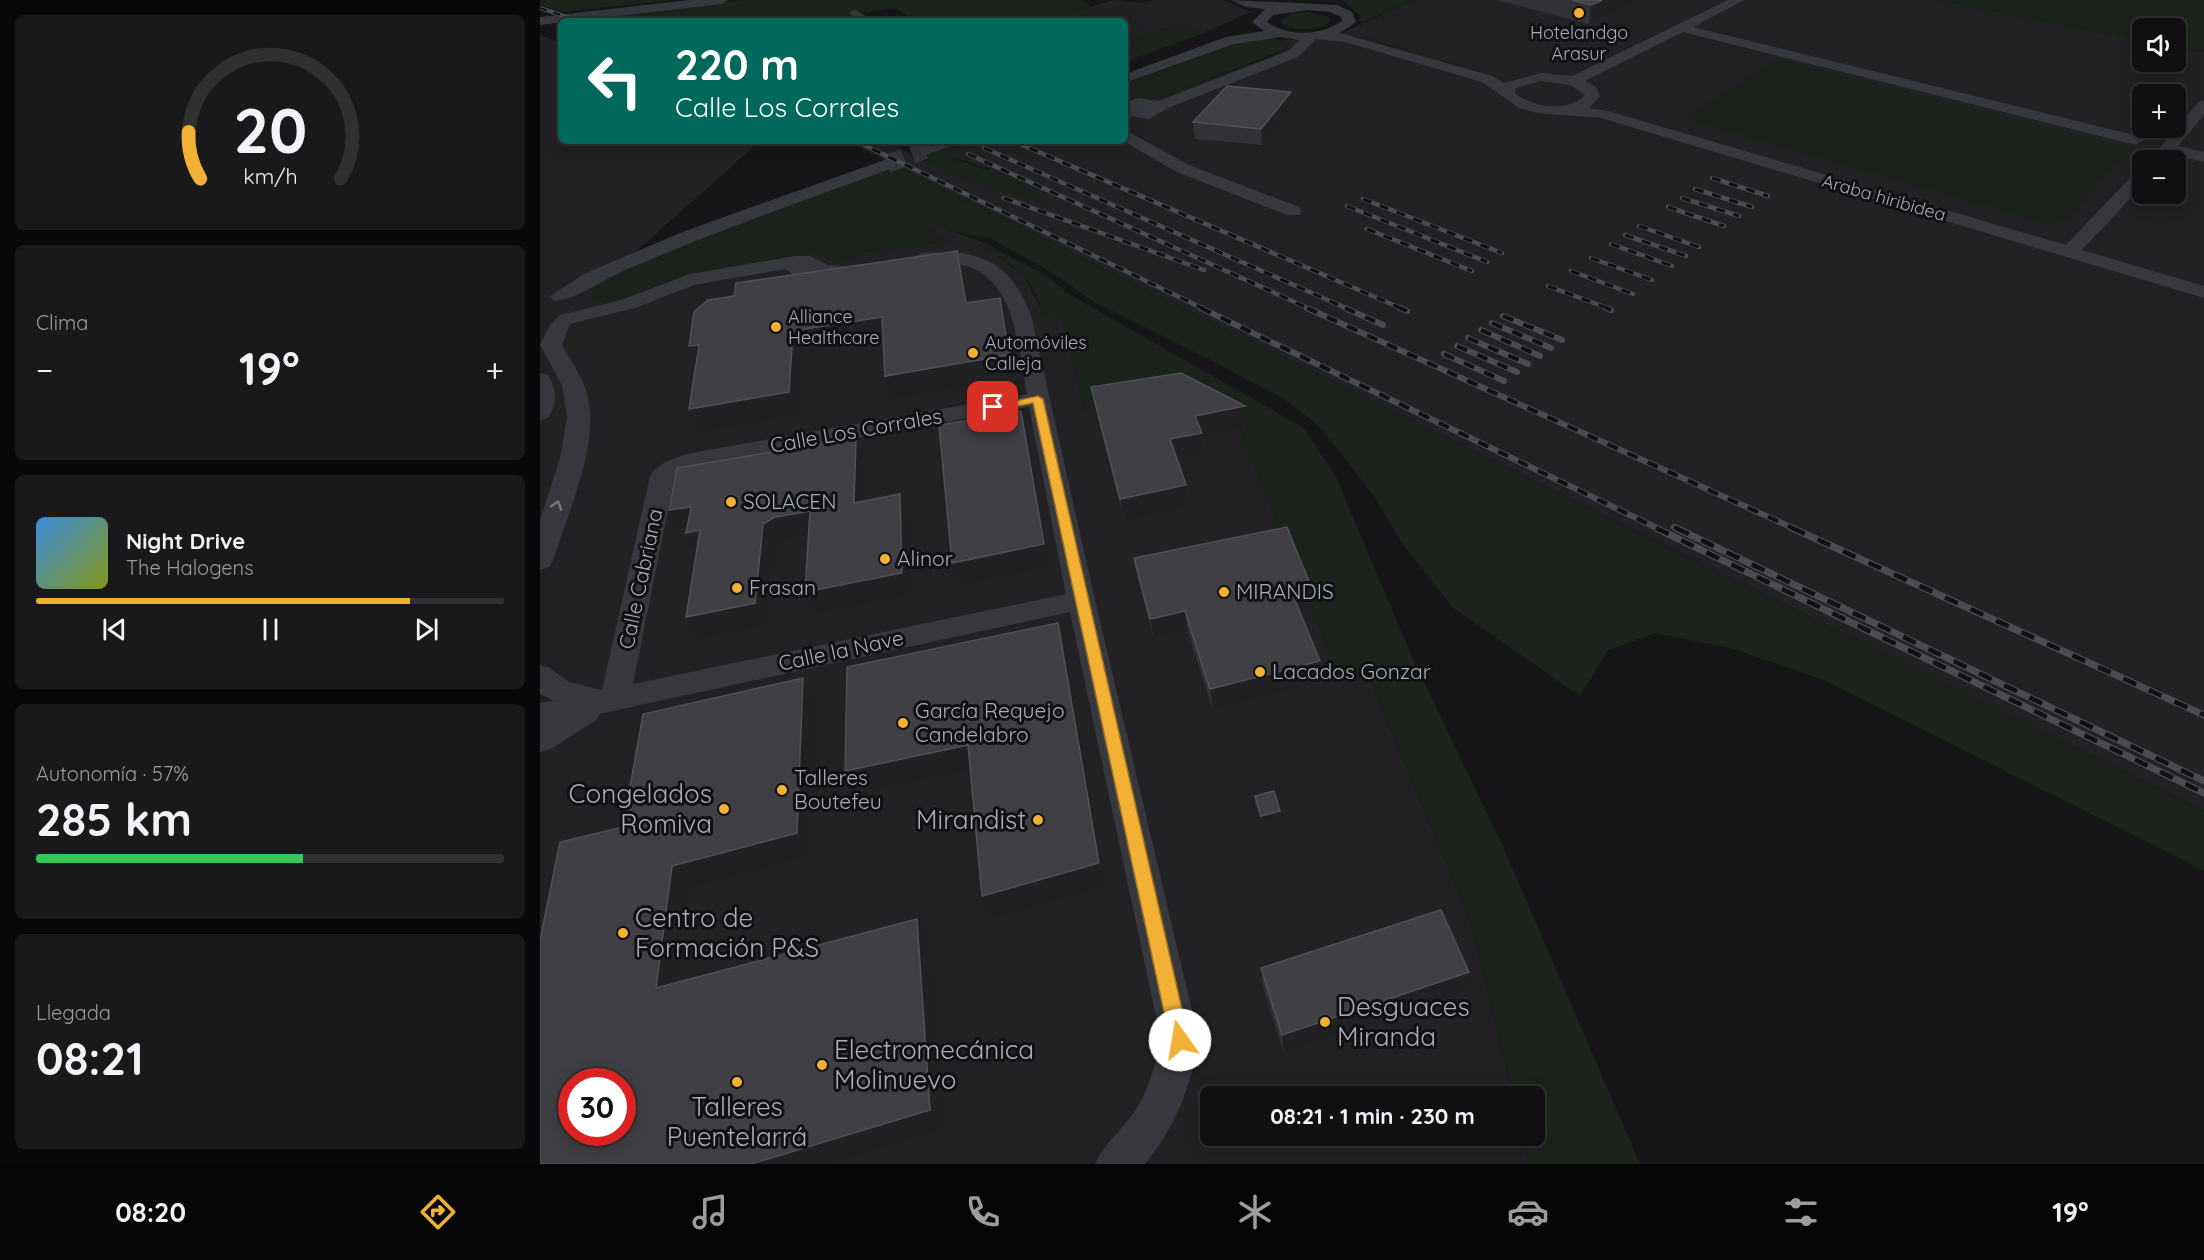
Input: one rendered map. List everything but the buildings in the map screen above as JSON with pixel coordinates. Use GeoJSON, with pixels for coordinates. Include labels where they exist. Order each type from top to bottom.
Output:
{"type":"FeatureCollection","features":[{"type":"Feature","properties":{"kind":"street"},"geometry":{"type":"LineString","coordinates":[[540,19],[691,0]]}},
{"type":"Feature","properties":{"kind":"street"},"geometry":{"type":"LineString","coordinates":[[540,19],[722,0]]}},
{"type":"Feature","properties":{"kind":"street"},"geometry":{"type":"LineString","coordinates":[[1128,66],[1312,0]]}},
{"type":"Feature","properties":{"kind":"street"},"geometry":{"type":"LineString","coordinates":[[1133,117],[1130,106],[1161,103],[1293,54],[1302,49],[1313,37],[1345,26],[1350,19],[1334,0]]}},
{"type":"Feature","properties":{"kind":"street"},"geometry":{"type":"LineString","coordinates":[[1345,26],[1500,73],[1574,81],[1738,0]]}},
{"type":"Feature","properties":{"kind":"street"},"geometry":{"type":"LineString","coordinates":[[1244,2],[1321,6],[1342,12]]}},
{"type":"Feature","properties":{"kind":"street","name":"Araba hiribidea"},"geometry":{"type":"LineString","coordinates":[[1244,2],[1270,30],[1313,37],[1347,38],[1476,76],[1496,82],[1506,90],[1510,99],[1527,106],[1603,114],[2075,247],[2204,279]]}},
{"type":"Feature","properties":{"kind":"street"},"geometry":{"type":"LineString","coordinates":[[855,13],[862,18]]}},
{"type":"Feature","properties":{"kind":"street"},"geometry":{"type":"LineString","coordinates":[[1231,40],[1261,19]]}},
{"type":"Feature","properties":{"kind":"street"},"geometry":{"type":"LineString","coordinates":[[1681,28],[2136,140]]}},
{"type":"Feature","properties":{"kind":"street"},"geometry":{"type":"LineString","coordinates":[[1128,78],[1231,40],[1283,33]]}},
{"type":"Feature","properties":{"kind":"street"},"geometry":{"type":"LineString","coordinates":[[1506,90],[1510,85],[1530,78]]}},
{"type":"Feature","properties":{"kind":"street","name":"Araba hiribidea"},"geometry":{"type":"LineString","coordinates":[[1574,81],[1585,85],[1593,96],[1616,107],[2075,247],[2204,292]]}},
{"type":"Feature","properties":{"kind":"street"},"geometry":{"type":"LineString","coordinates":[[1563,109],[1585,105],[1593,96]]}},
{"type":"Feature","properties":{"kind":"street"},"geometry":{"type":"LineString","coordinates":[[2204,105],[2168,148],[2204,157]]}},
{"type":"Feature","properties":{"kind":"street"},"geometry":{"type":"LineString","coordinates":[[1128,137],[1136,144],[1174,163],[1293,211]]}},
{"type":"Feature","properties":{"kind":"street"},"geometry":{"type":"LineString","coordinates":[[925,150],[942,144]]}},
{"type":"Feature","properties":{"kind":"street"},"geometry":{"type":"LineString","coordinates":[[550,295],[682,239],[887,164]]}},
{"type":"Feature","properties":{"kind":"street"},"geometry":{"type":"LineString","coordinates":[[2075,247],[2132,187]]}},
{"type":"Feature","properties":{"kind":"street"},"geometry":{"type":"LineString","coordinates":[[894,262],[958,256],[980,262],[995,272],[1015,297],[1021,315],[1080,600],[1180,1040],[1174,1073],[1162,1108],[1137,1144],[1116,1164]]}},
{"type":"Feature","properties":{"kind":"street"},"geometry":{"type":"LineString","coordinates":[[556,327],[628,304],[690,280],[795,262],[810,262],[824,272],[859,267]]}},
{"type":"Feature","properties":{"kind":"street"},"geometry":{"type":"LineString","coordinates":[[540,561],[570,466],[578,426],[577,397],[551,345],[556,327],[571,305],[550,295]]}},
{"type":"Feature","properties":{"kind":"street"},"geometry":{"type":"LineString","coordinates":[[540,380],[545,394],[540,413]]}},
{"type":"Feature","properties":{"kind":"street","name":"Calle Los Corrales"},"geometry":{"type":"LineString","coordinates":[[676,466],[702,458],[1038,399]]}},
{"type":"Feature","properties":{"kind":"street","name":"Calle Cabriana"},"geometry":{"type":"LineString","coordinates":[[608,701],[663,476],[676,466]]}},
{"type":"Feature","properties":{"kind":"street","name":"Calle la Nave"},"geometry":{"type":"LineString","coordinates":[[540,715],[1080,600]]}},
{"type":"Feature","properties":{"kind":"street"},"geometry":{"type":"LineString","coordinates":[[540,676],[545,682],[569,695],[608,701]]}},
{"type":"Feature","properties":{"kind":"street","name":"Calle la Nave"},"geometry":{"type":"LineString","coordinates":[[540,740],[608,701]]}},
{"type":"Feature","properties":{"kind":"shaded area"},"geometry":{"type":"Polygon","coordinates":[[[540,0],[673,0],[563,12],[540,5],[540,0]]]}},
{"type":"Feature","properties":{"kind":"shaded area"},"geometry":{"type":"Polygon","coordinates":[[[743,0],[1080,0],[1091,6],[1052,18],[898,18],[908,16],[895,8],[851,14],[856,18],[603,18],[743,0]]]}},
{"type":"Feature","properties":{"kind":"shaded area"},"geometry":{"type":"Polygon","coordinates":[[[1114,0],[1142,3],[1153,0],[1222,0],[1251,12],[1201,34],[1178,25],[1128,40],[1128,18],[1051,18],[1114,0]]]}},
{"type":"Feature","properties":{"kind":"shaded area"},"geometry":{"type":"Polygon","coordinates":[[[1342,0],[1415,0],[1361,23],[1360,15],[1342,0]]]}},
{"type":"Feature","properties":{"kind":"shaded area"},"geometry":{"type":"Polygon","coordinates":[[[1415,0],[1940,0],[2132,39],[2132,72],[2186,72],[2186,50],[2204,52],[2204,811],[852,144],[890,144],[961,177],[1049,205],[1007,174],[949,156],[981,144],[1128,144],[1128,102],[1159,98],[1284,51],[1289,44],[1282,40],[1334,37],[1415,0]]]}},
{"type":"Feature","properties":{"kind":"shaded area"},"geometry":{"type":"Polygon","coordinates":[[[1940,0],[2204,0],[2204,52],[2186,50],[2186,18],[2132,18],[2132,39],[1940,0]]]}},
{"type":"Feature","properties":{"kind":"shaded area"},"geometry":{"type":"Polygon","coordinates":[[[1306,12],[1327,16],[1331,21],[1313,29],[1298,29],[1280,21],[1291,14],[1306,12]]]}},
{"type":"Feature","properties":{"kind":"shaded area"},"geometry":{"type":"Polygon","coordinates":[[[1178,25],[1201,34],[1128,61],[1128,40],[1178,25]]]}},
{"type":"Feature","properties":{"kind":"shaded area"},"geometry":{"type":"Polygon","coordinates":[[[540,34],[558,43],[558,144],[757,144],[603,281],[641,294],[668,282],[812,251],[835,262],[854,253],[947,241],[921,223],[932,219],[954,232],[983,242],[978,246],[993,252],[1023,275],[1041,308],[1059,309],[1237,422],[1342,684],[1369,677],[1470,921],[1511,1086],[1200,1086],[1200,1146],[1526,1146],[1530,1164],[540,1164],[540,34]]]}},
{"type":"Feature","properties":{"kind":"shaded area"},"geometry":{"type":"Polygon","coordinates":[[[1359,35],[1492,74],[1487,76],[1354,37],[1359,35]]]}},
{"type":"Feature","properties":{"kind":"shaded area"},"geometry":{"type":"Polygon","coordinates":[[[1266,37],[1287,42],[1289,48],[1159,98],[1128,102],[1128,83],[1238,43],[1266,37]]]}},
{"type":"Feature","properties":{"kind":"shaded area"},"geometry":{"type":"Polygon","coordinates":[[[1779,59],[2128,146],[2124,156],[2065,221],[2042,222],[1683,118],[1779,59]]]}},
{"type":"Feature","properties":{"kind":"shaded area"},"geometry":{"type":"Polygon","coordinates":[[[956,144],[982,144],[950,157],[987,170],[993,167],[1028,184],[1051,206],[961,177],[918,157],[956,144]]]}},
{"type":"Feature","properties":{"kind":"shaded area"},"geometry":{"type":"Polygon","coordinates":[[[896,166],[2204,811],[2204,871],[1824,680],[1731,648],[1656,633],[1608,650],[1580,696],[1452,607],[1402,543],[1374,496],[1320,427],[1287,401],[1215,362],[1094,302],[1056,275],[990,238],[954,232],[932,219],[922,224],[948,241],[854,253],[853,259],[835,262],[812,251],[668,282],[614,303],[590,298],[591,291],[606,280],[656,253],[896,166]]]}},
{"type":"Feature","properties":{"kind":"shaded area"},"geometry":{"type":"Polygon","coordinates":[[[983,242],[1045,275],[1070,295],[1304,428],[1336,477],[1412,657],[1505,851],[1640,1164],[1530,1164],[1526,1146],[1545,1146],[1545,1086],[1511,1086],[1470,921],[1369,677],[1342,684],[1237,423],[1183,393],[1085,411],[1059,310],[1042,316],[1035,292],[1020,272],[1000,257],[978,246],[983,242]]]}},
{"type":"Feature","properties":{"kind":"tunnel"},"geometry":{"type":"LineString","coordinates":[[887,164],[925,150]]}},
{"type":"Feature","properties":{"kind":"railway"},"geometry":{"type":"LineString","coordinates":[[540,8],[570,18]]}},
{"type":"Feature","properties":{"kind":"railway"},"geometry":{"type":"LineString","coordinates":[[862,144],[1204,309]]}},
{"type":"Feature","properties":{"kind":"railway"},"geometry":{"type":"LineString","coordinates":[[1020,144],[1403,309]]}},
{"type":"Feature","properties":{"kind":"railway"},"geometry":{"type":"LineString","coordinates":[[984,148],[1348,309]]}},
{"type":"Feature","properties":{"kind":"railway"},"geometry":{"type":"LineString","coordinates":[[968,154],[1310,309]]}},
{"type":"Feature","properties":{"kind":"railway"},"geometry":{"type":"LineString","coordinates":[[1712,178],[1768,196]]}},
{"type":"Feature","properties":{"kind":"railway"},"geometry":{"type":"LineString","coordinates":[[1695,189],[1752,207]]}},
{"type":"Feature","properties":{"kind":"railway"},"geometry":{"type":"LineString","coordinates":[[1004,198],[1204,270]]}},
{"type":"Feature","properties":{"kind":"railway"},"geometry":{"type":"LineString","coordinates":[[1682,198],[1739,216]]}},
{"type":"Feature","properties":{"kind":"railway"},"geometry":{"type":"LineString","coordinates":[[1363,199],[1502,253]]}},
{"type":"Feature","properties":{"kind":"railway"},"geometry":{"type":"LineString","coordinates":[[1347,206],[1487,262]]}},
{"type":"Feature","properties":{"kind":"railway"},"geometry":{"type":"LineString","coordinates":[[1668,207],[1724,226]]}},
{"type":"Feature","properties":{"kind":"railway"},"geometry":{"type":"LineString","coordinates":[[1639,226],[1699,247]]}},
{"type":"Feature","properties":{"kind":"railway"},"geometry":{"type":"LineString","coordinates":[[1367,229],[1472,271]]}},
{"type":"Feature","properties":{"kind":"railway"},"geometry":{"type":"LineString","coordinates":[[1625,235],[1686,256]]}},
{"type":"Feature","properties":{"kind":"railway"},"geometry":{"type":"LineString","coordinates":[[1611,244],[1672,266]]}},
{"type":"Feature","properties":{"kind":"railway"},"geometry":{"type":"LineString","coordinates":[[1591,258],[1652,280]]}},
{"type":"Feature","properties":{"kind":"railway"},"geometry":{"type":"LineString","coordinates":[[1571,271],[1633,294]]}},
{"type":"Feature","properties":{"kind":"railway"},"geometry":{"type":"LineString","coordinates":[[1548,286],[1610,309]]}},
{"type":"Feature","properties":{"kind":"railway"},"geometry":{"type":"LineString","coordinates":[[1201,308],[1659,529]]}},
{"type":"Feature","properties":{"kind":"railway"},"geometry":{"type":"LineString","coordinates":[[1307,308],[1795,529]]}},
{"type":"Feature","properties":{"kind":"railway"},"geometry":{"type":"LineString","coordinates":[[1345,308],[1383,325]]}},
{"type":"Feature","properties":{"kind":"railway"},"geometry":{"type":"LineString","coordinates":[[1400,308],[1407,311]]}},
{"type":"Feature","properties":{"kind":"railway"},"geometry":{"type":"LineString","coordinates":[[1606,308],[1611,310]]}},
{"type":"Feature","properties":{"kind":"railway"},"geometry":{"type":"LineString","coordinates":[[1503,316],[1562,340]]}},
{"type":"Feature","properties":{"kind":"railway"},"geometry":{"type":"LineString","coordinates":[[1492,323],[1551,348]]}},
{"type":"Feature","properties":{"kind":"railway"},"geometry":{"type":"LineString","coordinates":[[1481,330],[1540,356]]}},
{"type":"Feature","properties":{"kind":"railway"},"geometry":{"type":"LineString","coordinates":[[1468,338],[1528,364]]}},
{"type":"Feature","properties":{"kind":"railway"},"geometry":{"type":"LineString","coordinates":[[1457,346],[1517,372]]}},
{"type":"Feature","properties":{"kind":"railway"},"geometry":{"type":"LineString","coordinates":[[1444,354],[1504,381]]}},
{"type":"Feature","properties":{"kind":"railway"},"geometry":{"type":"LineString","coordinates":[[1674,527],[1679,529]]}},
{"type":"Feature","properties":{"kind":"railway"},"geometry":{"type":"LineString","coordinates":[[1656,528],[2204,793]]}},
{"type":"Feature","properties":{"kind":"railway"},"geometry":{"type":"LineString","coordinates":[[1676,528],[2204,781]]}},
{"type":"Feature","properties":{"kind":"railway"},"geometry":{"type":"LineString","coordinates":[[1792,528],[2204,715]]}},
{"type":"Feature","properties":{"kind":"place","name":"Hotelandgo Arasur"},"geometry":{"type":"Point","coordinates":[1579,13]}},
{"type":"Feature","properties":{"kind":"place","name":"Alliance Healthcare"},"geometry":{"type":"Point","coordinates":[776,327]}},
{"type":"Feature","properties":{"kind":"place","name":"Automóviles Calleja"},"geometry":{"type":"Point","coordinates":[973,353]}},
{"type":"Feature","properties":{"kind":"place","name":"SOLACEN"},"geometry":{"type":"Point","coordinates":[731,502]}},
{"type":"Feature","properties":{"kind":"place","name":"Alinor"},"geometry":{"type":"Point","coordinates":[885,559]}},
{"type":"Feature","properties":{"kind":"place","name":"Frasan"},"geometry":{"type":"Point","coordinates":[737,588]}},
{"type":"Feature","properties":{"kind":"place","name":"MIRANDIS"},"geometry":{"type":"Point","coordinates":[1224,592]}},
{"type":"Feature","properties":{"kind":"place","name":"Lacados Gonzar"},"geometry":{"type":"Point","coordinates":[1260,672]}},
{"type":"Feature","properties":{"kind":"place","name":"García Requejo Candelabro"},"geometry":{"type":"Point","coordinates":[903,723]}},
{"type":"Feature","properties":{"kind":"place","name":"Talleres Boutefeu"},"geometry":{"type":"Point","coordinates":[782,790]}},
{"type":"Feature","properties":{"kind":"place","name":"Congelados Romiva"},"geometry":{"type":"Point","coordinates":[724,809]}},
{"type":"Feature","properties":{"kind":"place","name":"Mirandist"},"geometry":{"type":"Point","coordinates":[1038,820]}},
{"type":"Feature","properties":{"kind":"place","name":"Centro de Formación P&S"},"geometry":{"type":"Point","coordinates":[623,933]}},
{"type":"Feature","properties":{"kind":"place","name":"Desguaces Miranda"},"geometry":{"type":"Point","coordinates":[1325,1022]}},
{"type":"Feature","properties":{"kind":"place","name":"Electromecánica Molinuevo"},"geometry":{"type":"Point","coordinates":[822,1065]}},
{"type":"Feature","properties":{"kind":"place","name":"Talleres Puentelarrá"},"geometry":{"type":"Point","coordinates":[737,1082]}},
{"type":"Feature","properties":{"kind":"route"},"geometry":{"type":"LineString","coordinates":[[993,407],[1038,399],[1080,600],[1180,1040]]}}]}
